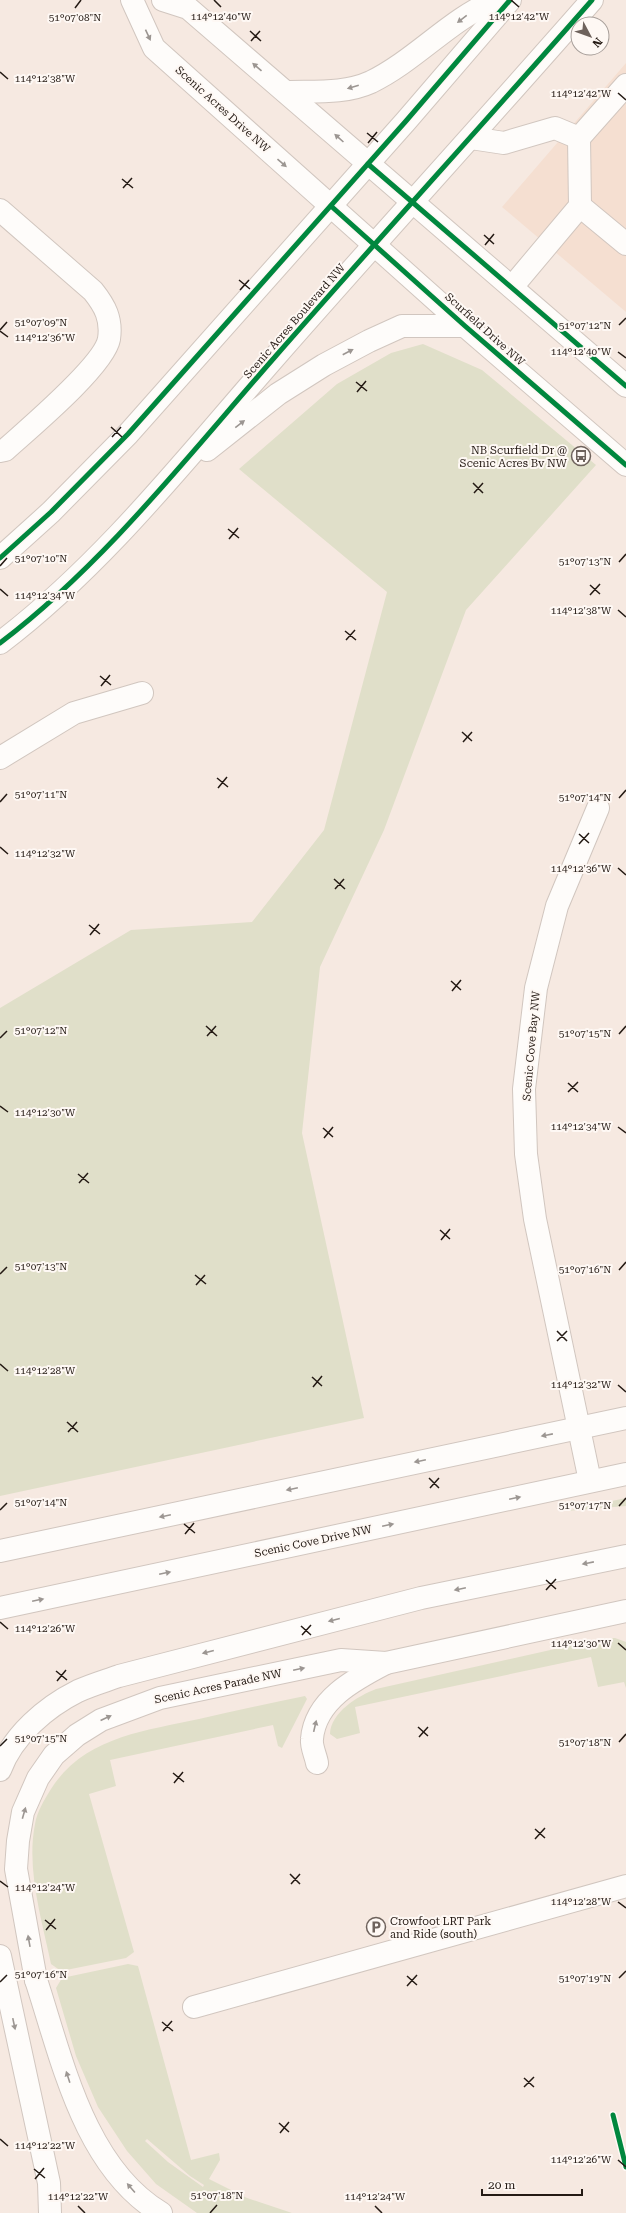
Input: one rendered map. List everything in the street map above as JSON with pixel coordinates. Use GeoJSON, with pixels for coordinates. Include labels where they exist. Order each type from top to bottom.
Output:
{"type":"FeatureCollection","features":[{"type":"Feature","properties":{"kind":"main road","name":"Scenic Acres Drive NW"},"geometry":{"type":"LineString","coordinates":[[132,0],[154,48],[331,206]]}},
{"type":"Feature","properties":{"kind":"main road"},"geometry":{"type":"LineString","coordinates":[[163,0],[188,8],[626,386]]}},
{"type":"Feature","properties":{"kind":"main road"},"geometry":{"type":"LineString","coordinates":[[286,92],[342,90],[370,82],[400,65],[475,9],[496,0]]}},
{"type":"Feature","properties":{"kind":"main road"},"geometry":{"type":"LineString","coordinates":[[0,558],[51,512],[128,434],[368,164],[510,0]]}},
{"type":"Feature","properties":{"kind":"main road","name":"Scenic Acres Boulevard NW"},"geometry":{"type":"LineString","coordinates":[[0,643],[28,622],[83,571],[165,482],[374,244],[414,203],[592,0]]}},
{"type":"Feature","properties":{"kind":"main road"},"geometry":{"type":"LineString","coordinates":[[512,287],[580,206],[579,138],[626,85]]}},
{"type":"Feature","properties":{"kind":"main road"},"geometry":{"type":"LineString","coordinates":[[471,138],[504,143],[555,128],[579,138]]}},
{"type":"Feature","properties":{"kind":"main road","name":"Scurfield Drive NW"},"geometry":{"type":"LineString","coordinates":[[331,206],[465,326],[626,465]]}},
{"type":"Feature","properties":{"kind":"main road"},"geometry":{"type":"LineString","coordinates":[[580,206],[626,244]]}},
{"type":"Feature","properties":{"kind":"main road"},"geometry":{"type":"LineString","coordinates":[[0,210],[93,292],[105,306],[109,321],[108,340],[95,362],[58,404],[5,450],[0,451]]}},
{"type":"Feature","properties":{"kind":"main road"},"geometry":{"type":"LineString","coordinates":[[165,482],[278,394],[324,365],[369,341],[402,326],[465,326]]}},
{"type":"Feature","properties":{"kind":"main road"},"geometry":{"type":"LineString","coordinates":[[0,758],[74,713],[142,693]]}},
{"type":"Feature","properties":{"kind":"main road","name":"Scenic Cove Bay NW"},"geometry":{"type":"LineString","coordinates":[[590,1481],[535,1219],[526,1154],[524,1089],[536,988],[557,906],[598,808]]}},
{"type":"Feature","properties":{"kind":"main road"},"geometry":{"type":"LineString","coordinates":[[0,1551],[626,1418]]}},
{"type":"Feature","properties":{"kind":"main road","name":"Scenic Cove Drive NW"},"geometry":{"type":"LineString","coordinates":[[0,1608],[626,1474]]}},
{"type":"Feature","properties":{"kind":"main road"},"geometry":{"type":"LineString","coordinates":[[0,1770],[17,1740],[41,1716],[79,1690],[119,1676],[181,1658],[421,1598],[626,1556]]}},
{"type":"Feature","properties":{"kind":"main road","name":"Scenic Acres Parade NW"},"geometry":{"type":"LineString","coordinates":[[161,2213],[144,2203],[101,2154],[75,2100],[36,1980],[16,1869],[18,1840],[23,1812],[38,1778],[54,1755],[77,1735],[101,1720],[160,1698],[341,1660],[386,1663],[626,1611]]}},
{"type":"Feature","properties":{"kind":"main road"},"geometry":{"type":"LineString","coordinates":[[317,1764],[312,1740],[317,1717],[333,1698],[355,1679],[386,1663]]}},
{"type":"Feature","properties":{"kind":"main road"},"geometry":{"type":"LineString","coordinates":[[194,2007],[626,1886]]}},
{"type":"Feature","properties":{"kind":"main road"},"geometry":{"type":"LineString","coordinates":[[0,1956],[49,2183],[50,2213]]}},
{"type":"Feature","properties":{"kind":"shaded area"},"geometry":{"type":"Polygon","coordinates":[[[626,63],[626,312],[502,207],[626,63]]]}},
{"type":"Feature","properties":{"kind":"green space"},"geometry":{"type":"Polygon","coordinates":[[[423,344],[482,370],[596,465],[466,610],[384,830],[320,967],[302,1133],[364,1418],[0,1496],[0,1008],[131,930],[252,922],[324,830],[387,592],[239,469],[337,384],[391,353],[423,344]]]}},
{"type":"Feature","properties":{"kind":"green space"},"geometry":{"type":"Polygon","coordinates":[[[626,1498],[626,1506],[566,1511],[626,1498]]]}},
{"type":"Feature","properties":{"kind":"green space"},"geometry":{"type":"Polygon","coordinates":[[[604,1638],[615,1638],[626,1642],[626,1688],[624,1682],[598,1687],[591,1657],[355,1707],[360,1733],[337,1739],[330,1734],[335,1719],[340,1712],[361,1696],[376,1689],[604,1638]]]}},
{"type":"Feature","properties":{"kind":"green space"},"geometry":{"type":"Polygon","coordinates":[[[305,1696],[307,1699],[282,1748],[278,1746],[273,1725],[110,1760],[116,1786],[89,1794],[134,1952],[126,1958],[61,1971],[51,1964],[36,1895],[32,1859],[33,1841],[36,1820],[43,1802],[51,1789],[65,1772],[80,1758],[98,1747],[117,1739],[157,1728],[305,1696]]]}},
{"type":"Feature","properties":{"kind":"green space"},"geometry":{"type":"Polygon","coordinates":[[[128,1964],[138,1966],[191,2160],[219,2153],[220,2160],[209,2179],[247,2198],[292,2213],[197,2213],[156,2184],[127,2151],[98,2107],[76,2056],[56,1988],[62,1978],[128,1964]],[[147,2139],[145,2141],[168,2162],[203,2187],[204,2185],[190,2176],[147,2139]]]}},
{"type":"Feature","properties":{"kind":"cycle path"},"geometry":{"type":"LineString","coordinates":[[0,558],[51,512],[128,434],[406,121],[510,0]]}},
{"type":"Feature","properties":{"kind":"cycle path"},"geometry":{"type":"LineString","coordinates":[[0,643],[75,579],[144,508],[274,358],[592,0]]}},
{"type":"Feature","properties":{"kind":"cycle path"},"geometry":{"type":"LineString","coordinates":[[368,164],[626,386]]}},
{"type":"Feature","properties":{"kind":"cycle path"},"geometry":{"type":"LineString","coordinates":[[331,206],[465,326],[626,465]]}},
{"type":"Feature","properties":{"kind":"cycle path"},"geometry":{"type":"LineString","coordinates":[[613,2115],[626,2167]]}},
{"type":"Feature","properties":{"kind":"place","name":"NB Scurfield Dr @ Scenic Acres Bv NW"},"geometry":{"type":"Point","coordinates":[581,456]}},
{"type":"Feature","properties":{"kind":"place","name":"Crowfoot LRT Park and Ride (south)"},"geometry":{"type":"Point","coordinates":[376,1927]}}]}
